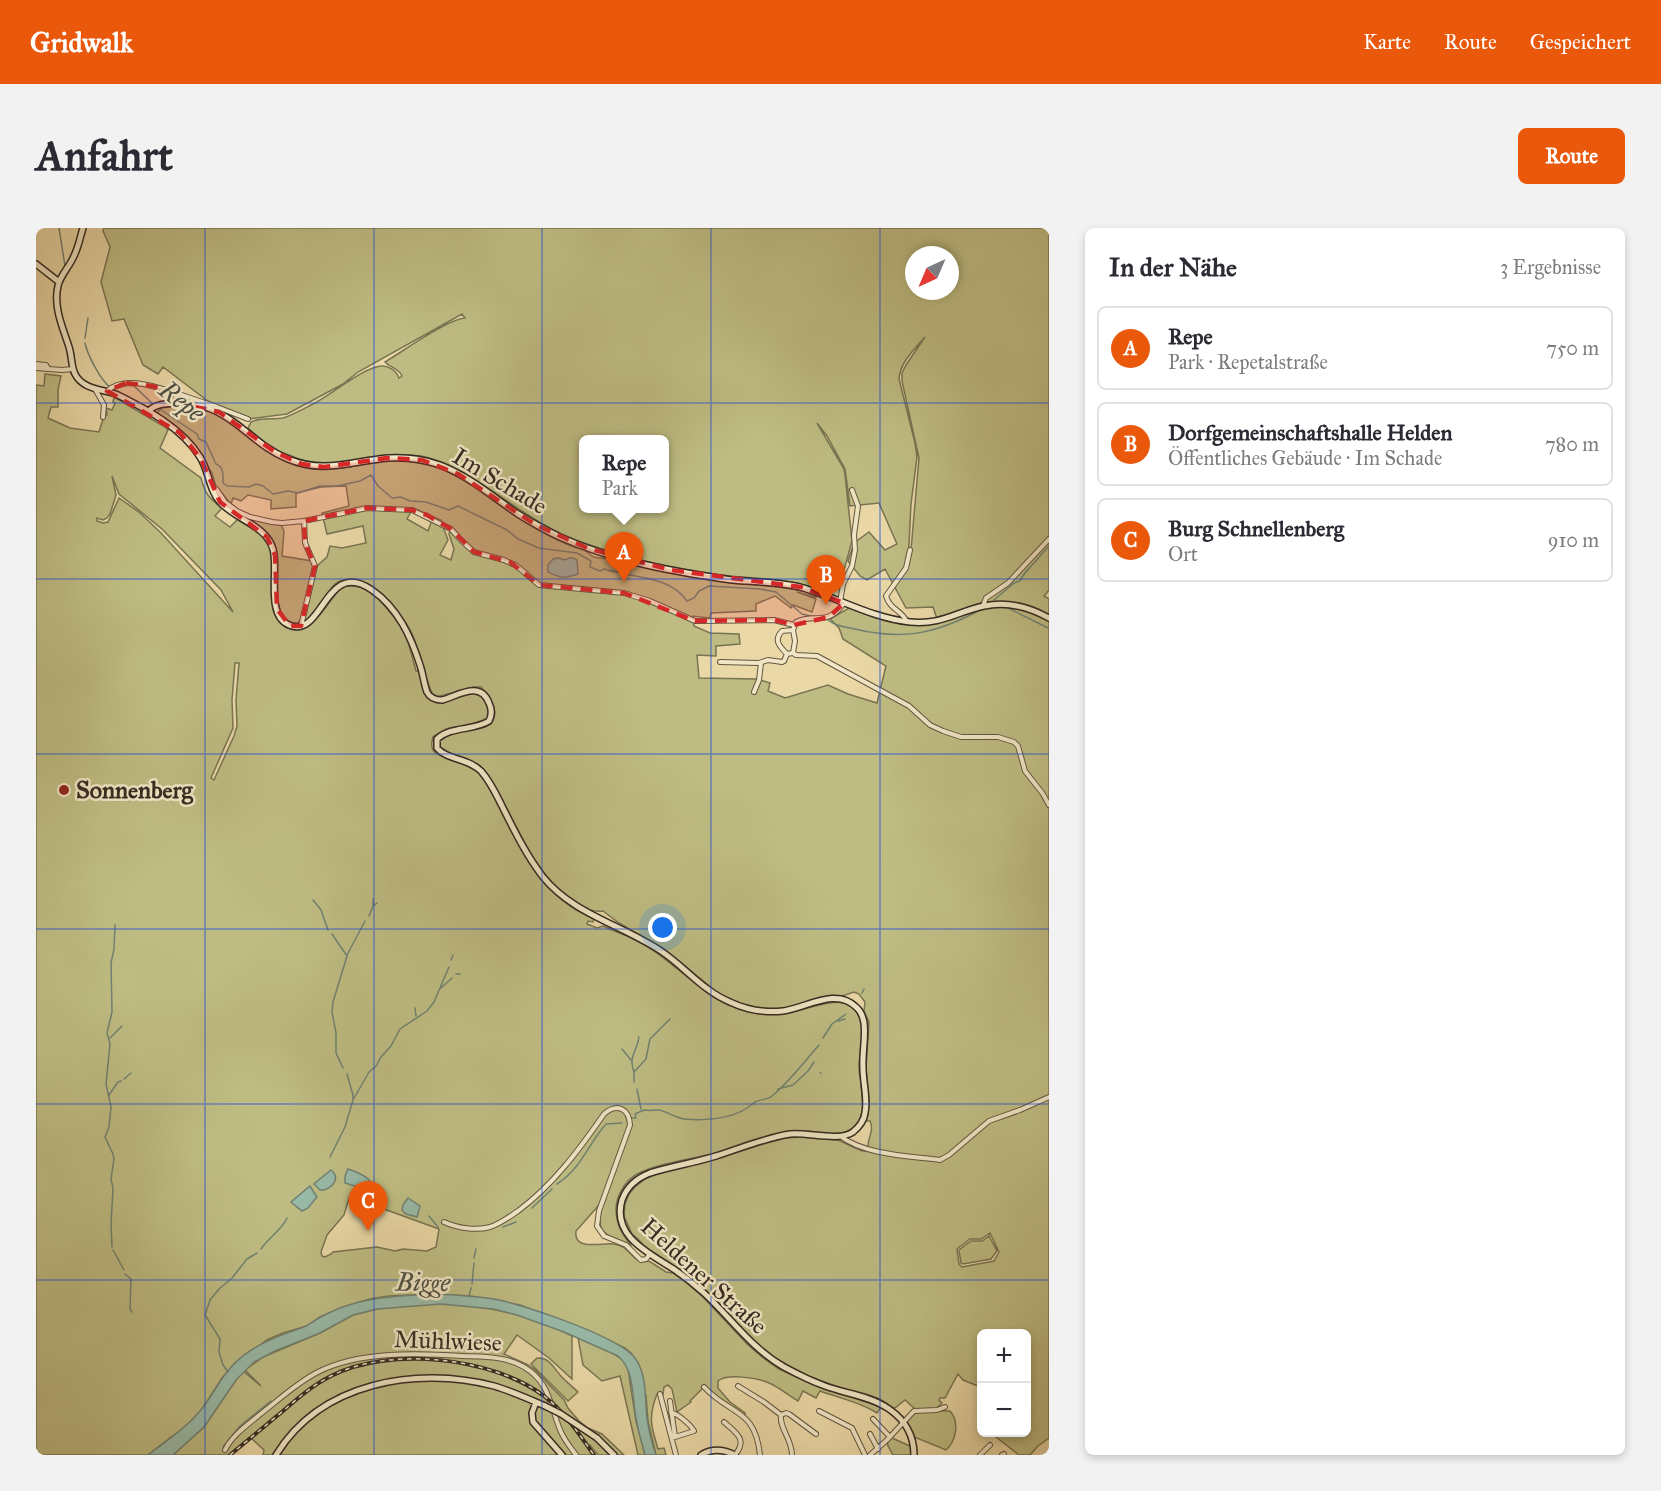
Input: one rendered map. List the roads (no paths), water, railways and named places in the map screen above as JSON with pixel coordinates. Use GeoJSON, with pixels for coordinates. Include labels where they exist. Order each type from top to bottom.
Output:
{"type":"FeatureCollection","features":[{"type":"Feature","properties":{"kind":"main road"},"geometry":{"type":"LineString","coordinates":[[83,228],[74,257],[59,282],[57,292],[58,314],[75,375],[81,382],[95,388],[109,389],[148,411],[190,443],[207,470],[217,498],[224,506],[259,529],[269,540],[274,555],[278,614],[286,624],[294,627],[301,626],[312,620],[337,587],[348,583],[367,587],[386,603],[407,631],[431,697],[442,700],[474,690],[485,695],[491,710],[489,722],[444,734],[437,739],[437,748],[443,753],[465,760],[482,772],[531,862],[544,879],[567,901],[640,938],[718,996],[737,1005],[756,1011],[774,1011],[797,1009],[825,999],[836,998],[848,1001],[859,1009],[865,1027],[862,1068],[865,1116],[854,1131],[848,1135],[839,1136]]}},
{"type":"Feature","properties":{"kind":"main road"},"geometry":{"type":"LineString","coordinates":[[36,264],[59,282]]}},
{"type":"Feature","properties":{"kind":"main road","name":"Im Schade"},"geometry":{"type":"LineString","coordinates":[[148,411],[158,405],[176,403],[201,405],[219,412],[238,424],[275,452],[302,464],[337,467],[398,458],[430,462],[470,481],[536,525],[560,537],[587,548],[670,570],[801,588],[884,617],[907,622],[941,620],[983,606],[1000,604],[1032,610],[1049,618]]}},
{"type":"Feature","properties":{"kind":"main road","name":"Heldener Straße"},"geometry":{"type":"LineString","coordinates":[[839,1136],[806,1133],[786,1135],[655,1171],[640,1177],[630,1185],[624,1195],[621,1220],[630,1239],[694,1284],[714,1302],[749,1341],[775,1361],[824,1386],[879,1403],[889,1409],[903,1422],[911,1435],[915,1455]]}},
{"type":"Feature","properties":{"kind":"main road"},"geometry":{"type":"LineString","coordinates":[[278,1455],[282,1445],[304,1420],[322,1407],[353,1391],[382,1383],[420,1378],[452,1379],[496,1387],[522,1396],[561,1414],[597,1438],[615,1455]]}},
{"type":"Feature","properties":{"kind":"main road"},"geometry":{"type":"LineString","coordinates":[[522,1396],[532,1413]]}},
{"type":"Feature","properties":{"kind":"main road"},"geometry":{"type":"LineString","coordinates":[[536,1402],[531,1418],[534,1425],[562,1455]]}},
{"type":"Feature","properties":{"kind":"main road"},"geometry":{"type":"LineString","coordinates":[[701,1455],[714,1450],[723,1450],[735,1455]]}},
{"type":"Feature","properties":{"kind":"street"},"geometry":{"type":"LineString","coordinates":[[36,366],[62,370],[73,369]]}},
{"type":"Feature","properties":{"kind":"street"},"geometry":{"type":"LineString","coordinates":[[109,389],[130,383],[152,386],[248,419]]}},
{"type":"Feature","properties":{"kind":"street"},"geometry":{"type":"LineString","coordinates":[[95,388],[95,392],[104,405],[104,417]]}},
{"type":"Feature","properties":{"kind":"street"},"geometry":{"type":"LineString","coordinates":[[176,393],[176,403]]}},
{"type":"Feature","properties":{"kind":"street"},"geometry":{"type":"LineString","coordinates":[[212,487],[231,506],[250,517],[282,523],[304,521],[367,508],[412,510],[451,529],[474,552],[518,566],[539,585],[624,593],[650,601],[695,621],[774,620],[794,627]]}},
{"type":"Feature","properties":{"kind":"street"},"geometry":{"type":"LineString","coordinates":[[793,653],[794,627],[798,621],[829,617],[837,612],[842,602],[843,584],[852,566],[855,550],[854,536],[858,506],[852,490]]}},
{"type":"Feature","properties":{"kind":"street"},"geometry":{"type":"LineString","coordinates":[[301,626],[315,566],[305,543],[304,521]]}},
{"type":"Feature","properties":{"kind":"street"},"geometry":{"type":"LineString","coordinates":[[983,606],[986,598],[1008,583],[1049,540]]}},
{"type":"Feature","properties":{"kind":"street"},"geometry":{"type":"LineString","coordinates":[[907,622],[904,616],[890,606],[886,596],[906,568],[910,550]]}},
{"type":"Feature","properties":{"kind":"street"},"geometry":{"type":"LineString","coordinates":[[787,654],[778,644],[778,637],[782,631],[794,627]]}},
{"type":"Feature","properties":{"kind":"street"},"geometry":{"type":"LineString","coordinates":[[787,654],[816,656],[905,703],[930,725],[943,731],[961,737],[998,737],[1014,742],[1018,746],[1025,771],[1049,805]]}},
{"type":"Feature","properties":{"kind":"street"},"geometry":{"type":"LineString","coordinates":[[720,662],[761,663],[768,660],[783,662],[787,654]]}},
{"type":"Feature","properties":{"kind":"street"},"geometry":{"type":"LineString","coordinates":[[754,692],[759,680],[761,663]]}},
{"type":"Feature","properties":{"kind":"street"},"geometry":{"type":"LineString","coordinates":[[839,1136],[869,1150],[940,1160],[989,1121],[1049,1097]]}},
{"type":"Feature","properties":{"kind":"street"},"geometry":{"type":"LineString","coordinates":[[444,1222],[470,1228],[487,1228],[508,1218],[552,1182],[604,1114],[617,1108],[624,1110],[630,1125],[600,1208],[597,1226],[604,1236],[626,1245],[641,1260],[646,1259],[650,1254]]}},
{"type":"Feature","properties":{"kind":"street","name":"Mühlwiese"},"geometry":{"type":"LineString","coordinates":[[225,1450],[227,1445],[247,1425],[296,1386],[318,1372],[349,1361],[419,1353],[496,1358],[512,1361],[525,1367],[545,1388],[552,1402],[562,1436],[576,1455]]}},
{"type":"Feature","properties":{"kind":"street"},"geometry":{"type":"LineString","coordinates":[[738,1386],[781,1415]]}},
{"type":"Feature","properties":{"kind":"street"},"geometry":{"type":"LineString","coordinates":[[704,1387],[719,1402],[749,1421],[758,1441],[760,1455]]}},
{"type":"Feature","properties":{"kind":"street"},"geometry":{"type":"LineString","coordinates":[[660,1394],[674,1437]]}},
{"type":"Feature","properties":{"kind":"street"},"geometry":{"type":"LineString","coordinates":[[669,1401],[676,1455]]}},
{"type":"Feature","properties":{"kind":"street"},"geometry":{"type":"LineString","coordinates":[[870,1455],[914,1411],[937,1410],[945,1407]]}},
{"type":"Feature","properties":{"kind":"street"},"geometry":{"type":"LineString","coordinates":[[671,1412],[694,1429],[692,1433],[674,1437]]}},
{"type":"Feature","properties":{"kind":"street"},"geometry":{"type":"LineString","coordinates":[[819,1412],[852,1428],[865,1455]]}},
{"type":"Feature","properties":{"kind":"street"},"geometry":{"type":"LineString","coordinates":[[781,1415],[789,1414],[816,1434]]}},
{"type":"Feature","properties":{"kind":"street"},"geometry":{"type":"LineString","coordinates":[[781,1415],[781,1424],[792,1447],[792,1455]]}},
{"type":"Feature","properties":{"kind":"street"},"geometry":{"type":"LineString","coordinates":[[873,1419],[890,1437]]}},
{"type":"Feature","properties":{"kind":"street"},"geometry":{"type":"LineString","coordinates":[[724,1422],[741,1441],[741,1448],[735,1455]]}},
{"type":"Feature","properties":{"kind":"street"},"geometry":{"type":"LineString","coordinates":[[870,1434],[878,1449]]}},
{"type":"Feature","properties":{"kind":"street"},"geometry":{"type":"LineString","coordinates":[[980,1455],[990,1445]]}},
{"type":"Feature","properties":{"kind":"waterway","name":"Repe"},"geometry":{"type":"LineString","coordinates":[[59,228],[65,266]]}},
{"type":"Feature","properties":{"kind":"waterway","name":"Repe"},"geometry":{"type":"LineString","coordinates":[[85,338],[88,318]]}},
{"type":"Feature","properties":{"kind":"waterway","name":"Repe"},"geometry":{"type":"LineString","coordinates":[[85,343],[95,367],[110,387]]}},
{"type":"Feature","properties":{"kind":"waterway","name":"Repe"},"geometry":{"type":"LineString","coordinates":[[114,389],[127,385],[134,386],[154,405]]}},
{"type":"Feature","properties":{"kind":"waterway","name":"Repe"},"geometry":{"type":"LineString","coordinates":[[158,408],[206,442],[216,464],[222,469],[223,483],[227,486],[249,487],[256,484],[263,486],[273,494],[288,491],[298,493],[320,486],[337,486],[360,481],[371,475],[378,486],[392,498],[401,497],[410,501],[426,502],[449,510],[458,506],[539,548],[577,553],[591,561],[590,567],[600,571],[604,569],[660,582],[670,586],[687,601],[709,586],[760,589],[776,592],[802,614],[815,617]]}},
{"type":"Feature","properties":{"kind":"waterway","name":"Repe"},"geometry":{"type":"LineString","coordinates":[[994,600],[1014,583],[1020,581],[1049,546]]}},
{"type":"Feature","properties":{"kind":"waterway"},"geometry":{"type":"LineString","coordinates":[[1006,607],[1048,628]]}},
{"type":"Feature","properties":{"kind":"waterway","name":"Repe"},"geometry":{"type":"LineString","coordinates":[[825,618],[843,627],[873,633],[905,634],[934,629],[980,610]]}},
{"type":"Feature","properties":{"kind":"waterway"},"geometry":{"type":"LineString","coordinates":[[373,899],[373,906]]}},
{"type":"Feature","properties":{"kind":"waterway"},"geometry":{"type":"LineString","coordinates":[[313,900],[321,910],[328,930]]}},
{"type":"Feature","properties":{"kind":"waterway"},"geometry":{"type":"LineString","coordinates":[[369,916],[373,906],[377,903]]}},
{"type":"Feature","properties":{"kind":"waterway"},"geometry":{"type":"LineString","coordinates":[[347,955],[365,921]]}},
{"type":"Feature","properties":{"kind":"waterway"},"geometry":{"type":"LineString","coordinates":[[112,1247],[113,1188],[111,1179],[114,1159],[105,1137],[109,1127],[111,1107],[106,1084],[110,1044],[107,1033],[112,1012],[111,963],[115,925]]}},
{"type":"Feature","properties":{"kind":"waterway"},"geometry":{"type":"LineString","coordinates":[[332,934],[347,956],[332,1012],[336,1033],[336,1053],[343,1068]]}},
{"type":"Feature","properties":{"kind":"waterway"},"geometry":{"type":"LineString","coordinates":[[451,960],[453,955]]}},
{"type":"Feature","properties":{"kind":"waterway"},"geometry":{"type":"LineString","coordinates":[[330,1157],[345,1127],[353,1100],[369,1072],[391,1046],[400,1029],[427,1011],[434,1002],[449,967]]}},
{"type":"Feature","properties":{"kind":"waterway"},"geometry":{"type":"LineString","coordinates":[[441,988],[452,978]]}},
{"type":"Feature","properties":{"kind":"waterway"},"geometry":{"type":"LineString","coordinates":[[862,993],[864,989]]}},
{"type":"Feature","properties":{"kind":"waterway"},"geometry":{"type":"LineString","coordinates":[[415,1008],[416,1016]]}},
{"type":"Feature","properties":{"kind":"waterway"},"geometry":{"type":"LineString","coordinates":[[823,1038],[832,1024],[846,1014]]}},
{"type":"Feature","properties":{"kind":"waterway"},"geometry":{"type":"LineString","coordinates":[[634,1082],[634,1072],[646,1059],[650,1039],[670,1019]]}},
{"type":"Feature","properties":{"kind":"waterway"},"geometry":{"type":"LineString","coordinates":[[838,1021],[845,1019]]}},
{"type":"Feature","properties":{"kind":"waterway"},"geometry":{"type":"LineString","coordinates":[[110,1038],[122,1026]]}},
{"type":"Feature","properties":{"kind":"waterway"},"geometry":{"type":"LineString","coordinates":[[634,1072],[632,1058],[639,1037]]}},
{"type":"Feature","properties":{"kind":"waterway"},"geometry":{"type":"LineString","coordinates":[[631,1118],[636,1118],[635,1114],[644,1110],[661,1110],[692,1120],[717,1118],[741,1112],[755,1102],[772,1096],[819,1045]]}},
{"type":"Feature","properties":{"kind":"waterway"},"geometry":{"type":"LineString","coordinates":[[622,1049],[631,1060]]}},
{"type":"Feature","properties":{"kind":"waterway"},"geometry":{"type":"LineString","coordinates":[[778,1089],[793,1085],[814,1062]]}},
{"type":"Feature","properties":{"kind":"waterway"},"geometry":{"type":"LineString","coordinates":[[124,1079],[131,1073]]}},
{"type":"Feature","properties":{"kind":"waterway"},"geometry":{"type":"LineString","coordinates":[[347,1074],[353,1099]]}},
{"type":"Feature","properties":{"kind":"waterway"},"geometry":{"type":"LineString","coordinates":[[109,1095],[121,1081]]}},
{"type":"Feature","properties":{"kind":"waterway"},"geometry":{"type":"LineString","coordinates":[[637,1089],[641,1109]]}},
{"type":"Feature","properties":{"kind":"waterway"},"geometry":{"type":"LineString","coordinates":[[557,1184],[573,1171],[606,1124],[622,1123]]}},
{"type":"Feature","properties":{"kind":"waterway"},"geometry":{"type":"LineString","coordinates":[[532,1208],[552,1189]]}},
{"type":"Feature","properties":{"kind":"waterway"},"geometry":{"type":"LineString","coordinates":[[429,1216],[438,1227]]}},
{"type":"Feature","properties":{"kind":"waterway"},"geometry":{"type":"LineString","coordinates":[[261,1249],[287,1218]]}},
{"type":"Feature","properties":{"kind":"waterway"},"geometry":{"type":"LineString","coordinates":[[503,1227],[516,1222]]}},
{"type":"Feature","properties":{"kind":"waterway"},"geometry":{"type":"LineString","coordinates":[[474,1258],[476,1249]]}},
{"type":"Feature","properties":{"kind":"waterway"},"geometry":{"type":"LineString","coordinates":[[113,1250],[124,1270]]}},
{"type":"Feature","properties":{"kind":"waterway"},"geometry":{"type":"LineString","coordinates":[[228,1372],[219,1352],[220,1339],[205,1315],[210,1300],[219,1289],[232,1278],[247,1259],[257,1253]]}},
{"type":"Feature","properties":{"kind":"waterway"},"geometry":{"type":"LineString","coordinates":[[472,1284],[474,1263]]}},
{"type":"Feature","properties":{"kind":"waterway"},"geometry":{"type":"LineString","coordinates":[[125,1274],[131,1279],[130,1309],[132,1312]]}},
{"type":"Feature","properties":{"kind":"waterway"},"geometry":{"type":"LineString","coordinates":[[469,1296],[471,1288]]}},
{"type":"Feature","properties":{"kind":"waterway"},"geometry":{"type":"LineString","coordinates":[[223,1447],[240,1426],[271,1401]]}},
{"type":"Feature","properties":{"kind":"railway"},"geometry":{"type":"LineString","coordinates":[[230,1455],[306,1392],[331,1376],[381,1361],[410,1359],[440,1360],[469,1365],[497,1372],[522,1383],[544,1396],[559,1409],[594,1455]]}},
{"type":"Feature","properties":{"kind":"place","name":"Repe"},"geometry":{"type":"Point","coordinates":[624,582]}},
{"type":"Feature","properties":{"kind":"place","name":"Dorfgemeinschaftshalle Helden"},"geometry":{"type":"Point","coordinates":[826,605]}},
{"type":"Feature","properties":{"kind":"place","name":"Sonnenberg"},"geometry":{"type":"Point","coordinates":[64,790]}},
{"type":"Feature","properties":{"kind":"place","name":"Burg Schnellenberg"},"geometry":{"type":"Point","coordinates":[368,1231]}},
{"type":"Feature","properties":{"kind":"water label","name":"Bigge"},"geometry":{"type":"Point","coordinates":[423,1282]}}]}
